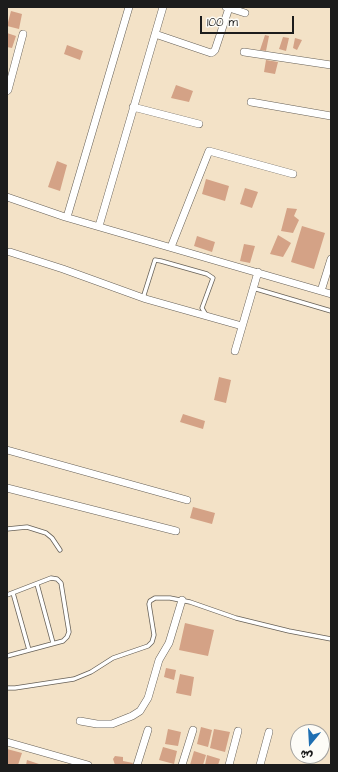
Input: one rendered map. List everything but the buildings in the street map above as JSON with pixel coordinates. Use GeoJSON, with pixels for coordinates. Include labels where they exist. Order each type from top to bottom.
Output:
{"type":"FeatureCollection","features":[{"type":"Feature","properties":{"kind":"street"},"geometry":{"type":"LineString","coordinates":[[67,217],[129,7]]}},
{"type":"Feature","properties":{"kind":"street"},"geometry":{"type":"LineString","coordinates":[[99,226],[163,7]]}},
{"type":"Feature","properties":{"kind":"street"},"geometry":{"type":"LineString","coordinates":[[155,34],[211,53],[215,50],[227,7],[245,13]]}},
{"type":"Feature","properties":{"kind":"street"},"geometry":{"type":"LineString","coordinates":[[7,91],[23,34]]}},
{"type":"Feature","properties":{"kind":"street"},"geometry":{"type":"LineString","coordinates":[[244,52],[331,65]]}},
{"type":"Feature","properties":{"kind":"street"},"geometry":{"type":"LineString","coordinates":[[252,102],[331,116]]}},
{"type":"Feature","properties":{"kind":"street"},"geometry":{"type":"LineString","coordinates":[[134,107],[199,124]]}},
{"type":"Feature","properties":{"kind":"street"},"geometry":{"type":"LineString","coordinates":[[171,247],[209,151],[293,174]]}},
{"type":"Feature","properties":{"kind":"street"},"geometry":{"type":"LineString","coordinates":[[7,197],[67,217],[331,294]]}},
{"type":"Feature","properties":{"kind":"street"},"geometry":{"type":"LineString","coordinates":[[10,252],[144,298],[242,326]]}},
{"type":"Feature","properties":{"kind":"street"},"geometry":{"type":"LineString","coordinates":[[321,291],[331,259]]}},
{"type":"Feature","properties":{"kind":"street"},"geometry":{"type":"LineString","coordinates":[[235,352],[258,272]]}},
{"type":"Feature","properties":{"kind":"street"},"geometry":{"type":"LineString","coordinates":[[7,450],[187,500]]}},
{"type":"Feature","properties":{"kind":"street"},"geometry":{"type":"LineString","coordinates":[[7,488],[176,532]]}},
{"type":"Feature","properties":{"kind":"street"},"geometry":{"type":"LineString","coordinates":[[80,721],[97,724],[112,724],[140,711],[148,698],[159,660],[168,642],[182,600]]}},
{"type":"Feature","properties":{"kind":"street"},"geometry":{"type":"LineString","coordinates":[[137,765],[148,730]]}},
{"type":"Feature","properties":{"kind":"street"},"geometry":{"type":"LineString","coordinates":[[182,765],[193,730]]}},
{"type":"Feature","properties":{"kind":"street"},"geometry":{"type":"LineString","coordinates":[[229,765],[238,731]]}},
{"type":"Feature","properties":{"kind":"street"},"geometry":{"type":"LineString","coordinates":[[260,765],[269,732]]}},
{"type":"Feature","properties":{"kind":"street"},"geometry":{"type":"LineString","coordinates":[[7,742],[88,765]]}},
{"type":"Feature","properties":{"kind":"lane"},"geometry":{"type":"LineString","coordinates":[[144,298],[155,260],[161,260],[207,274],[213,278],[202,308],[207,316]]}},
{"type":"Feature","properties":{"kind":"lane"},"geometry":{"type":"LineString","coordinates":[[253,288],[331,311]]}},
{"type":"Feature","properties":{"kind":"lane"},"geometry":{"type":"LineString","coordinates":[[7,529],[27,527],[46,533],[52,538],[60,550]]}},
{"type":"Feature","properties":{"kind":"lane"},"geometry":{"type":"LineString","coordinates":[[7,595],[51,578],[57,579],[61,583],[69,632],[63,641],[7,656]]}},
{"type":"Feature","properties":{"kind":"lane"},"geometry":{"type":"LineString","coordinates":[[37,584],[53,643]]}},
{"type":"Feature","properties":{"kind":"lane"},"geometry":{"type":"LineString","coordinates":[[13,593],[29,650]]}},
{"type":"Feature","properties":{"kind":"lane"},"geometry":{"type":"LineString","coordinates":[[7,688],[74,679],[91,672],[113,658],[146,648],[152,642],[154,635],[149,606],[150,601],[160,597],[182,600],[236,618],[289,631],[331,639]]}}]}
